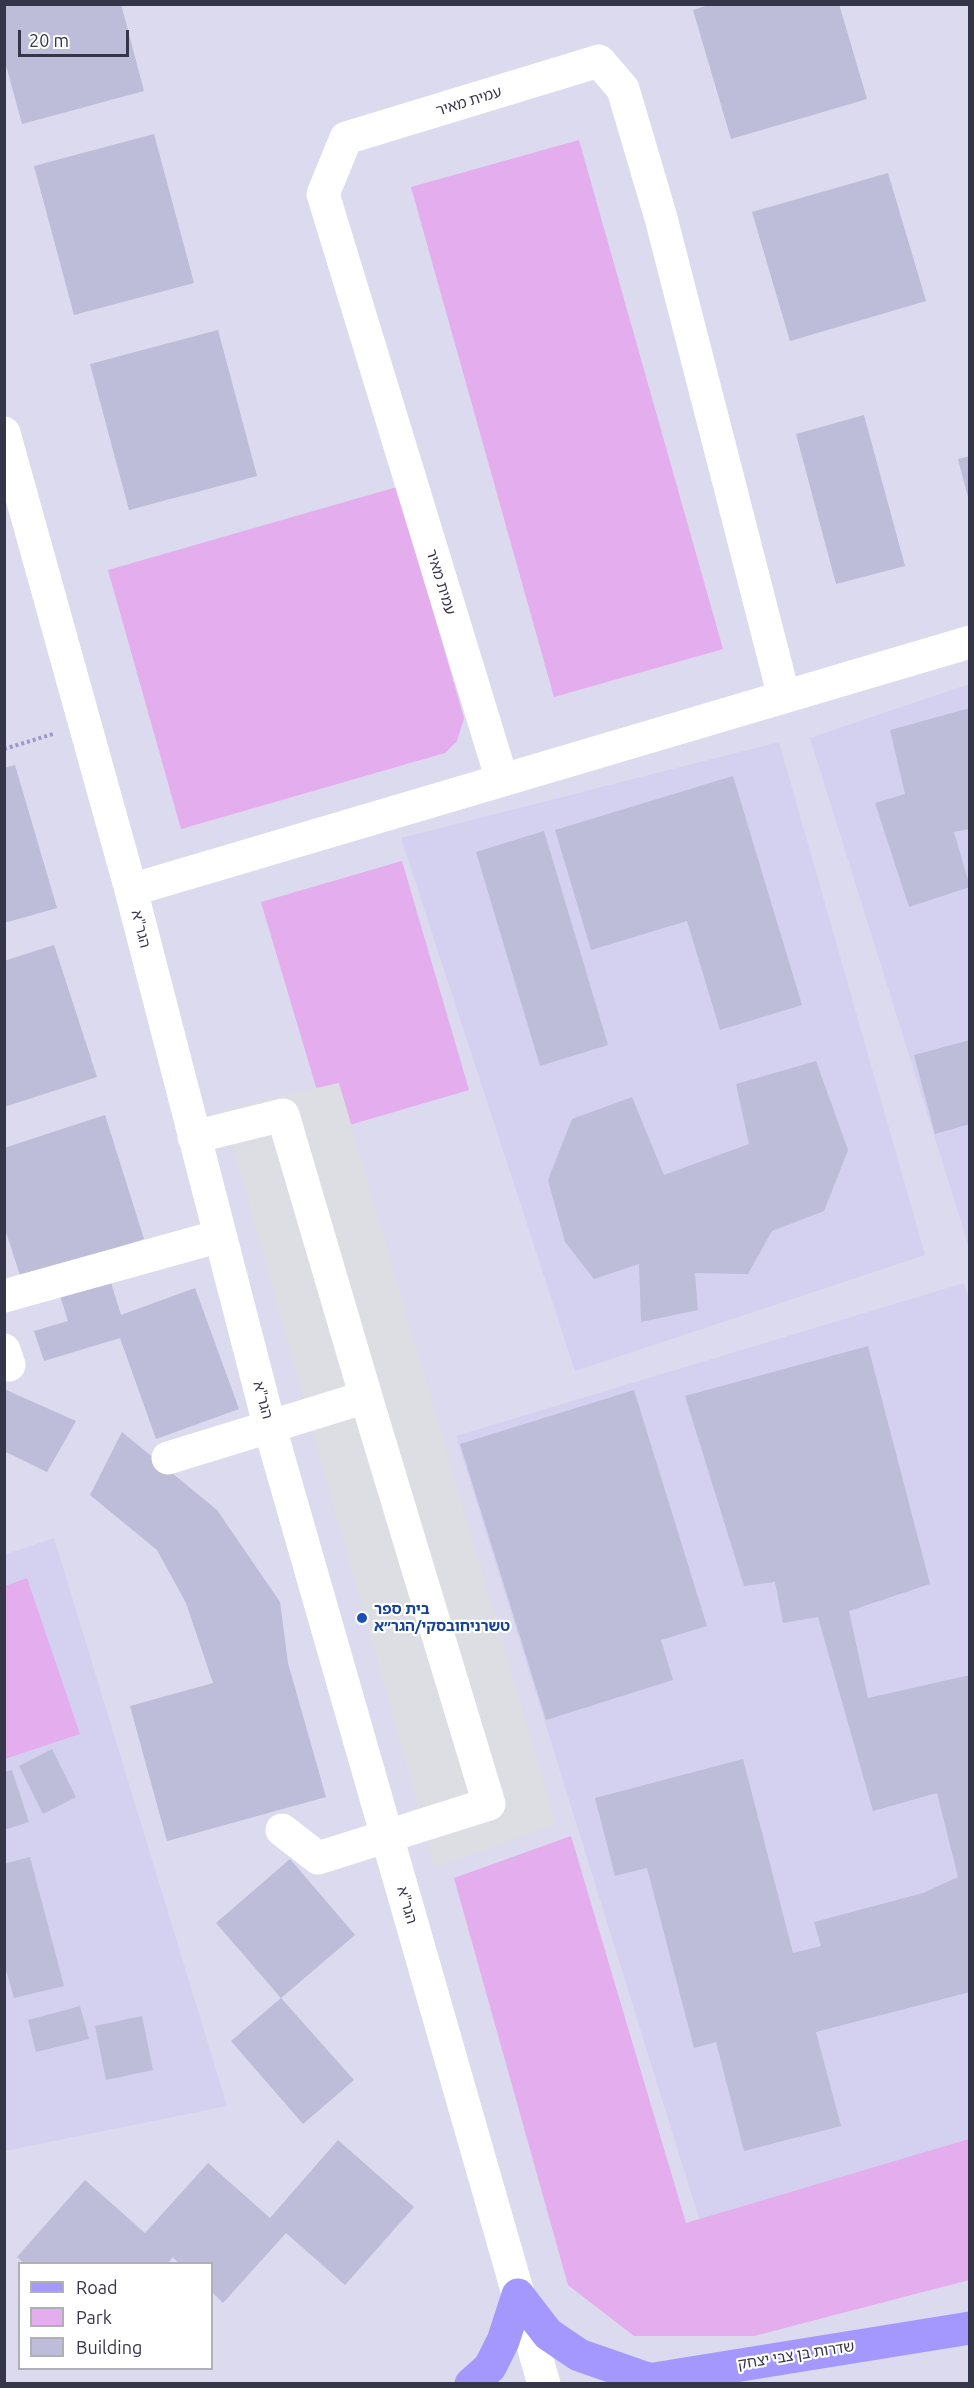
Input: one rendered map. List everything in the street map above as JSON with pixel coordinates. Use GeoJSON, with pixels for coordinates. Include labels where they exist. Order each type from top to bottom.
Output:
{"type":"FeatureCollection","features":[{"type":"Feature","properties":{"kind":"main road"},"geometry":{"type":"LineString","coordinates":[[518,2295],[548,2334],[579,2355],[636,2381]]}},
{"type":"Feature","properties":{"kind":"main road"},"geometry":{"type":"LineString","coordinates":[[471,2384],[490,2367],[503,2341],[518,2295]]}},
{"type":"Feature","properties":{"kind":"main road","name":"שדרות בן צבי יצחק"},"geometry":{"type":"LineString","coordinates":[[636,2381],[969,2328]]}},
{"type":"Feature","properties":{"kind":"street","name":"עמית מאיר"},"geometry":{"type":"LineString","coordinates":[[502,780],[323,194],[346,138],[599,62],[623,89],[661,218],[784,697]]}},
{"type":"Feature","properties":{"kind":"street","name":"הגר\"א"},"geometry":{"type":"LineString","coordinates":[[4,433],[83,724],[131,890],[270,1428],[543,2384]]}},
{"type":"Feature","properties":{"kind":"street"},"geometry":{"type":"LineString","coordinates":[[131,890],[969,642]]}},
{"type":"Feature","properties":{"kind":"street"},"geometry":{"type":"LineString","coordinates":[[194,1137],[284,1115],[366,1397],[489,1804],[318,1858],[282,1830]]}},
{"type":"Feature","properties":{"kind":"street"},"geometry":{"type":"LineString","coordinates":[[4,1296],[220,1236]]}},
{"type":"Feature","properties":{"kind":"street"},"geometry":{"type":"LineString","coordinates":[[270,1428],[366,1397]]}},
{"type":"Feature","properties":{"kind":"street","name":"הגר\"א"},"geometry":{"type":"LineString","coordinates":[[168,1458],[270,1428]]}},
{"type":"Feature","properties":{"kind":"path"},"geometry":{"type":"LineString","coordinates":[[4,749],[83,724]]}},
{"type":"Feature","properties":{"kind":"shaded area"},"geometry":{"type":"Polygon","coordinates":[[[5,5],[969,5],[969,2383],[5,2384],[5,5]]]}},
{"type":"Feature","properties":{"kind":"shaded area"},"geometry":{"type":"Polygon","coordinates":[[[969,684],[969,1247],[810,738],[969,684]]]}},
{"type":"Feature","properties":{"kind":"shaded area"},"geometry":{"type":"Polygon","coordinates":[[[779,742],[925,1255],[575,1371],[401,838],[779,742]]]}},
{"type":"Feature","properties":{"kind":"shaded area"},"geometry":{"type":"Polygon","coordinates":[[[339,1083],[556,1824],[435,1868],[222,1109],[339,1083]]]}},
{"type":"Feature","properties":{"kind":"shaded area"},"geometry":{"type":"Polygon","coordinates":[[[964,1283],[970,1304],[969,2184],[711,2257],[456,1436],[964,1283]]]}},
{"type":"Feature","properties":{"kind":"shaded area"},"geometry":{"type":"Polygon","coordinates":[[[54,1538],[227,2106],[5,2151],[4,1555],[54,1538]]]}},
{"type":"Feature","properties":{"kind":"green space"},"geometry":{"type":"Polygon","coordinates":[[[579,140],[723,649],[554,697],[411,187],[579,140]]]}},
{"type":"Feature","properties":{"kind":"green space"},"geometry":{"type":"Polygon","coordinates":[[[397,487],[464,718],[457,741],[445,753],[181,829],[108,570],[397,487]]]}},
{"type":"Feature","properties":{"kind":"green space"},"geometry":{"type":"Polygon","coordinates":[[[402,861],[469,1090],[329,1131],[261,902],[402,861]]]}},
{"type":"Feature","properties":{"kind":"green space"},"geometry":{"type":"Polygon","coordinates":[[[27,1578],[80,1734],[5,1759],[5,1586],[27,1578]]]}},
{"type":"Feature","properties":{"kind":"green space"},"geometry":{"type":"Polygon","coordinates":[[[571,1836],[686,2223],[969,2139],[969,2280],[754,2336],[634,2336],[568,2285],[454,1878],[571,1836]]]}},
{"type":"Feature","properties":{"kind":"building"},"geometry":{"type":"Polygon","coordinates":[[[4,4],[121,4],[144,91],[22,124],[4,58],[4,4]]]}},
{"type":"Feature","properties":{"kind":"building"},"geometry":{"type":"Polygon","coordinates":[[[712,4],[839,4],[867,99],[731,139],[693,10],[712,4]]]}},
{"type":"Feature","properties":{"kind":"building"},"geometry":{"type":"Polygon","coordinates":[[[154,134],[194,283],[74,315],[34,166],[154,134]]]}},
{"type":"Feature","properties":{"kind":"building"},"geometry":{"type":"Polygon","coordinates":[[[888,173],[926,301],[790,341],[752,212],[888,173]]]}},
{"type":"Feature","properties":{"kind":"building"},"geometry":{"type":"Polygon","coordinates":[[[218,330],[257,476],[129,510],[90,364],[218,330]]]}},
{"type":"Feature","properties":{"kind":"building"},"geometry":{"type":"Polygon","coordinates":[[[864,415],[905,566],[836,584],[796,434],[864,415]]]}},
{"type":"Feature","properties":{"kind":"building"},"geometry":{"type":"Polygon","coordinates":[[[970,456],[970,501],[969,501],[958,459],[970,456]]]}},
{"type":"Feature","properties":{"kind":"building"},"geometry":{"type":"Polygon","coordinates":[[[970,708],[970,829],[954,832],[970,887],[909,907],[875,803],[905,794],[890,730],[970,708]]]}},
{"type":"Feature","properties":{"kind":"building"},"geometry":{"type":"Polygon","coordinates":[[[15,765],[57,908],[4,923],[4,768],[15,765]]]}},
{"type":"Feature","properties":{"kind":"building"},"geometry":{"type":"Polygon","coordinates":[[[733,776],[802,1005],[720,1030],[687,921],[591,950],[555,830],[733,776]]]}},
{"type":"Feature","properties":{"kind":"building"},"geometry":{"type":"Polygon","coordinates":[[[544,831],[608,1045],[540,1066],[476,852],[544,831]]]}},
{"type":"Feature","properties":{"kind":"building"},"geometry":{"type":"Polygon","coordinates":[[[54,945],[97,1077],[4,1107],[4,961],[54,945]]]}},
{"type":"Feature","properties":{"kind":"building"},"geometry":{"type":"Polygon","coordinates":[[[970,1040],[970,1124],[935,1134],[914,1055],[970,1040]]]}},
{"type":"Feature","properties":{"kind":"building"},"geometry":{"type":"Polygon","coordinates":[[[816,1061],[848,1150],[824,1211],[772,1231],[748,1274],[695,1273],[698,1310],[641,1322],[639,1264],[594,1279],[565,1242],[548,1180],[572,1119],[632,1097],[664,1175],[749,1144],[736,1084],[816,1061]]]}},
{"type":"Feature","properties":{"kind":"building"},"geometry":{"type":"Polygon","coordinates":[[[105,1115],[144,1239],[21,1278],[4,1226],[4,1148],[105,1115]]]}},
{"type":"Feature","properties":{"kind":"building"},"geometry":{"type":"Polygon","coordinates":[[[108,1273],[121,1315],[195,1288],[239,1409],[156,1439],[120,1338],[44,1361],[34,1331],[68,1321],[58,1289],[108,1273]]]}},
{"type":"Feature","properties":{"kind":"building"},"geometry":{"type":"Polygon","coordinates":[[[868,1346],[930,1584],[849,1611],[868,1698],[970,1675],[970,1992],[816,2032],[841,2126],[744,2151],[716,2042],[694,2048],[647,1868],[615,1876],[595,1798],[743,1759],[793,1953],[821,1946],[814,1922],[923,1893],[958,1877],[937,1793],[873,1811],[818,1617],[783,1623],[775,1582],[744,1586],[685,1396],[868,1346]]]}},
{"type":"Feature","properties":{"kind":"building"},"geometry":{"type":"Polygon","coordinates":[[[4,1389],[76,1421],[47,1472],[4,1451],[4,1389]]]}},
{"type":"Feature","properties":{"kind":"building"},"geometry":{"type":"Polygon","coordinates":[[[634,1390],[707,1626],[661,1640],[673,1680],[546,1720],[460,1444],[634,1390]]]}},
{"type":"Feature","properties":{"kind":"building"},"geometry":{"type":"Polygon","coordinates":[[[122,1432],[217,1510],[280,1602],[288,1663],[326,1797],[167,1841],[130,1706],[213,1683],[186,1603],[157,1550],[90,1495],[122,1432]]]}},
{"type":"Feature","properties":{"kind":"building"},"geometry":{"type":"Polygon","coordinates":[[[52,1749],[76,1797],[43,1814],[19,1766],[52,1749]]]}},
{"type":"Feature","properties":{"kind":"building"},"geometry":{"type":"Polygon","coordinates":[[[12,1770],[29,1822],[4,1830],[4,1772],[12,1770]]]}},
{"type":"Feature","properties":{"kind":"building"},"geometry":{"type":"Polygon","coordinates":[[[30,1857],[64,1986],[14,1998],[4,1963],[4,1864],[30,1857]]]}},
{"type":"Feature","properties":{"kind":"building"},"geometry":{"type":"Polygon","coordinates":[[[290,1859],[355,1935],[281,1998],[216,1923],[290,1859]]]}},
{"type":"Feature","properties":{"kind":"building"},"geometry":{"type":"Polygon","coordinates":[[[281,1998],[354,2080],[303,2124],[231,2041],[281,1998]]]}},
{"type":"Feature","properties":{"kind":"building"},"geometry":{"type":"Polygon","coordinates":[[[80,2006],[89,2039],[36,2052],[28,2020],[80,2006]]]}},
{"type":"Feature","properties":{"kind":"building"},"geometry":{"type":"Polygon","coordinates":[[[142,2016],[153,2070],[106,2080],[95,2026],[142,2016]]]}},
{"type":"Feature","properties":{"kind":"building"},"geometry":{"type":"Polygon","coordinates":[[[338,2140],[414,2207],[345,2285],[286,2233],[223,2303],[213,2293],[213,2262],[177,2262],[173,2257],[169,2262],[23,2262],[17,2257],[85,2180],[145,2233],[208,2163],[270,2218],[338,2140]]]}},
{"type":"Feature","properties":{"kind":"place","name":"בית ספר טשרניחובסקי/הגר״א"},"geometry":{"type":"Point","coordinates":[362,1618]}}]}
